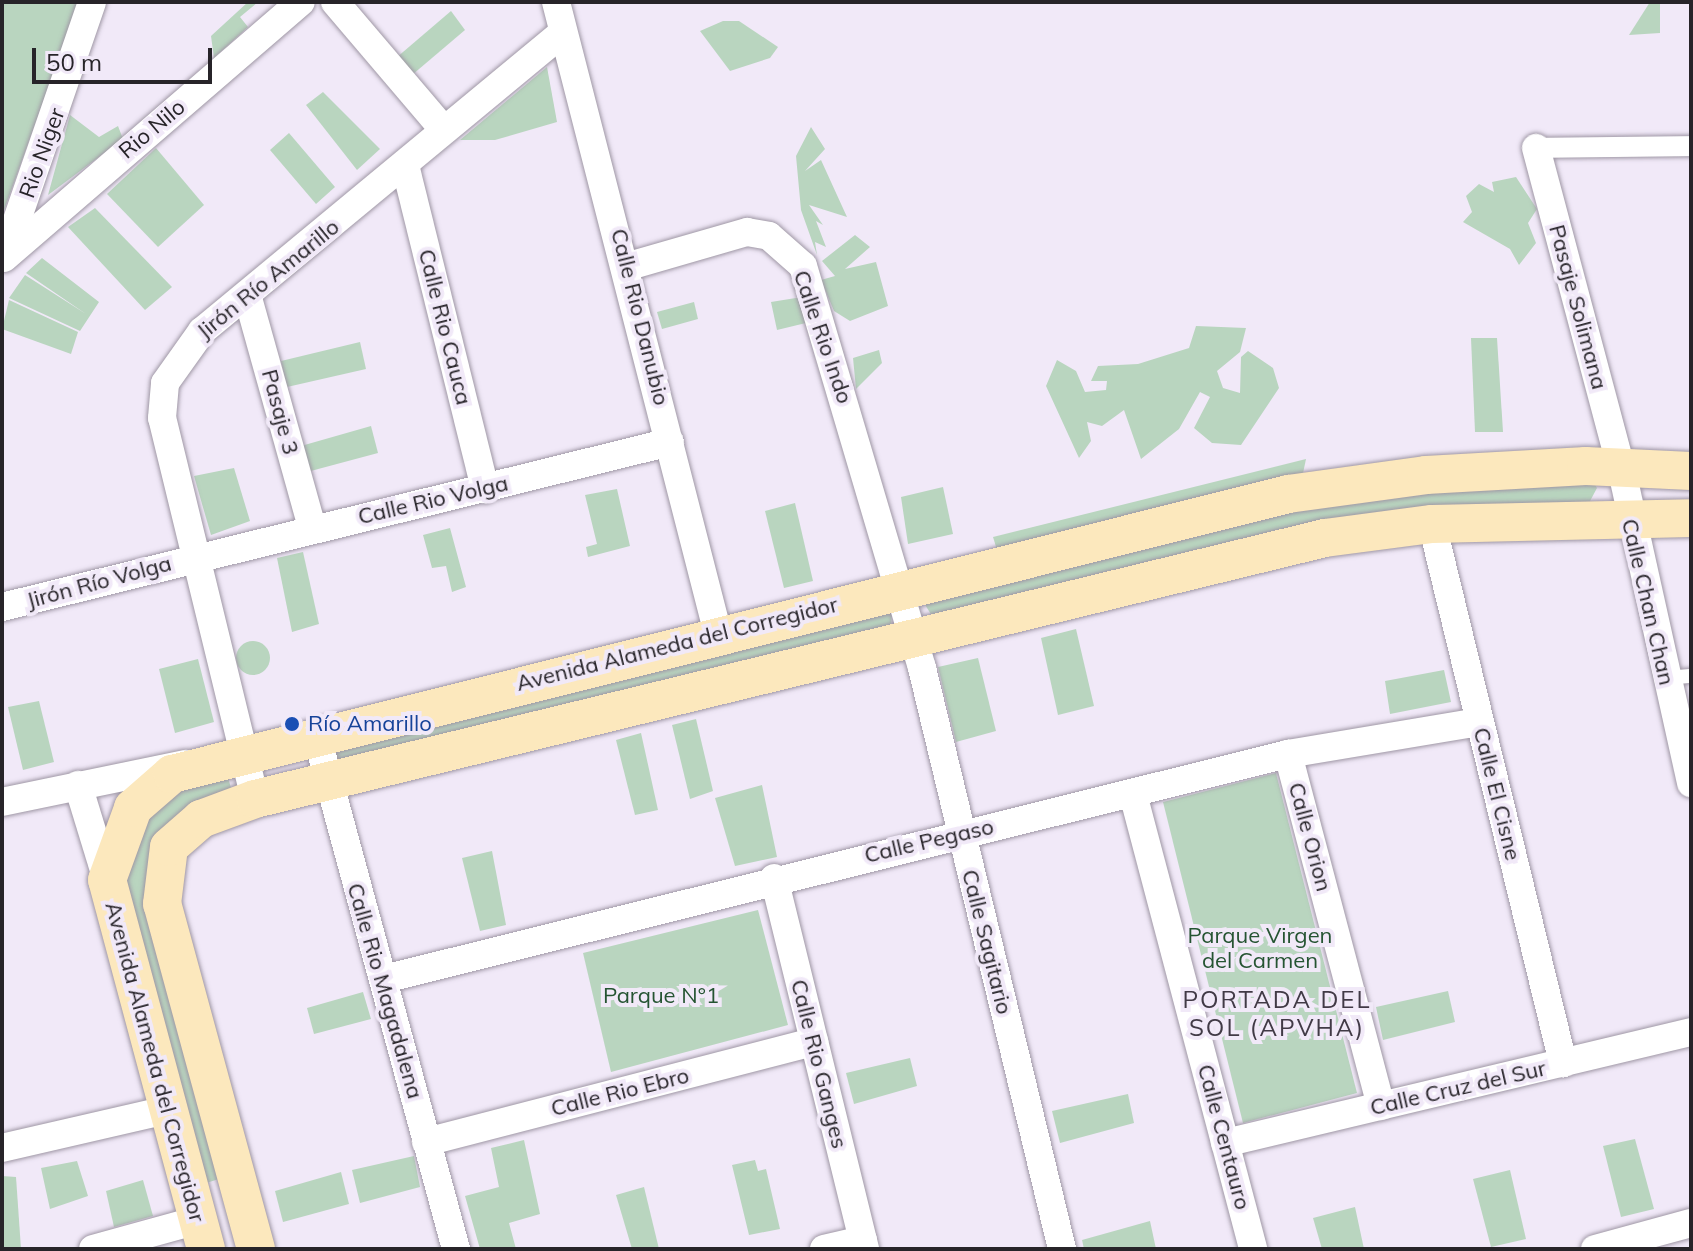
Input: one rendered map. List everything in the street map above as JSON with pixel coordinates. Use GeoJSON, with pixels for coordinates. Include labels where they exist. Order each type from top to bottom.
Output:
{"type":"FeatureCollection","features":[{"type":"Feature","properties":{"kind":"main road","name":"Avenida Alameda del Corregidor"},"geometry":{"type":"LineString","coordinates":[[202,1235],[107,880],[133,808],[172,774],[198,763],[316,733],[1303,492],[1426,475],[1621,467],[1691,471]]}},
{"type":"Feature","properties":{"kind":"main road"},"geometry":{"type":"LineString","coordinates":[[256,1249],[160,882],[169,847],[181,832],[255,799],[1214,561],[1432,524],[1628,515],[1691,518]]}},
{"type":"Feature","properties":{"kind":"street","name":"Rio Niger"},"geometry":{"type":"LineString","coordinates":[[3,259],[92,2]]}},
{"type":"Feature","properties":{"kind":"street","name":"Rio Nilo"},"geometry":{"type":"LineString","coordinates":[[3,259],[301,2]]}},
{"type":"Feature","properties":{"kind":"street"},"geometry":{"type":"LineString","coordinates":[[335,2],[443,129]]}},
{"type":"Feature","properties":{"kind":"street","name":"Calle Rio Danubio"},"geometry":{"type":"LineString","coordinates":[[556,2],[562,33],[629,266],[718,634]]}},
{"type":"Feature","properties":{"kind":"street","name":"Jirón Río Amarillo"},"geometry":{"type":"LineString","coordinates":[[255,799],[240,752],[162,418],[165,383],[202,331],[248,298],[443,129],[562,33]]}},
{"type":"Feature","properties":{"kind":"street"},"geometry":{"type":"LineString","coordinates":[[1536,148],[1691,146]]}},
{"type":"Feature","properties":{"kind":"street","name":"Pasaje Solimana"},"geometry":{"type":"LineString","coordinates":[[1536,148],[1621,467]]}},
{"type":"Feature","properties":{"kind":"street","name":"Calle Rio Cauca"},"geometry":{"type":"LineString","coordinates":[[405,165],[485,489]]}},
{"type":"Feature","properties":{"kind":"street","name":"Calle Rio Indo"},"geometry":{"type":"LineString","coordinates":[[629,266],[747,232],[769,236],[803,266],[900,588]]}},
{"type":"Feature","properties":{"kind":"street","name":"Pasaje 3"},"geometry":{"type":"LineString","coordinates":[[248,298],[312,527]]}},
{"type":"Feature","properties":{"kind":"street","name":"Calle Rio Volga"},"geometry":{"type":"LineString","coordinates":[[196,557],[670,442]]}},
{"type":"Feature","properties":{"kind":"street","name":"Calle Chan Chan"},"geometry":{"type":"LineString","coordinates":[[1621,467],[1628,515],[1678,677],[1691,783]]}},
{"type":"Feature","properties":{"kind":"street","name":"Calle El Cisne"},"geometry":{"type":"LineString","coordinates":[[1432,524],[1563,1063]]}},
{"type":"Feature","properties":{"kind":"street","name":"Jirón Río Volga"},"geometry":{"type":"LineString","coordinates":[[2,607],[196,557]]}},
{"type":"Feature","properties":{"kind":"street","name":"Calle Sagitario"},"geometry":{"type":"LineString","coordinates":[[900,588],[1062,1249]]}},
{"type":"Feature","properties":{"kind":"street","name":"Calle Pegaso"},"geometry":{"type":"LineString","coordinates":[[384,979],[774,878],[1133,794],[1288,754],[1479,722]]}},
{"type":"Feature","properties":{"kind":"street","name":"Calle Rio Magadalena"},"geometry":{"type":"LineString","coordinates":[[316,733],[456,1249]]}},
{"type":"Feature","properties":{"kind":"street","name":"Calle Orion"},"geometry":{"type":"LineString","coordinates":[[1288,754],[1381,1106]]}},
{"type":"Feature","properties":{"kind":"street"},"geometry":{"type":"LineString","coordinates":[[2,802],[198,763]]}},
{"type":"Feature","properties":{"kind":"street"},"geometry":{"type":"LineString","coordinates":[[78,785],[107,880]]}},
{"type":"Feature","properties":{"kind":"street","name":"Calle Centauro"},"geometry":{"type":"LineString","coordinates":[[1133,794],[1253,1249]]}},
{"type":"Feature","properties":{"kind":"street","name":"Calle Rio Ganges"},"geometry":{"type":"LineString","coordinates":[[774,878],[864,1245]]}},
{"type":"Feature","properties":{"kind":"street","name":"Calle Cruz del Sur"},"geometry":{"type":"LineString","coordinates":[[1225,1143],[1691,1032]]}},
{"type":"Feature","properties":{"kind":"street","name":"Calle Rio Ebro"},"geometry":{"type":"LineString","coordinates":[[426,1142],[814,1042]]}},
{"type":"Feature","properties":{"kind":"street"},"geometry":{"type":"LineString","coordinates":[[2,1148],[167,1110]]}},
{"type":"Feature","properties":{"kind":"street"},"geometry":{"type":"LineString","coordinates":[[1595,1249],[1691,1223]]}},
{"type":"Feature","properties":{"kind":"street"},"geometry":{"type":"LineString","coordinates":[[93,1249],[202,1235]]}},
{"type":"Feature","properties":{"kind":"street"},"geometry":{"type":"LineString","coordinates":[[824,1249],[864,1245]]}},
{"type":"Feature","properties":{"kind":"green space"},"geometry":{"type":"Polygon","coordinates":[[[2,2],[79,2],[2,216],[2,2]]]}},
{"type":"Feature","properties":{"kind":"green space"},"geometry":{"type":"Polygon","coordinates":[[[248,2],[258,2],[240,17],[248,27],[214,58],[211,36],[248,2]]]}},
{"type":"Feature","properties":{"kind":"green space"},"geometry":{"type":"Polygon","coordinates":[[[1650,2],[1660,2],[1660,33],[1629,35],[1650,2]]]}},
{"type":"Feature","properties":{"kind":"green space"},"geometry":{"type":"Polygon","coordinates":[[[451,11],[465,30],[412,75],[396,58],[451,11]]]}},
{"type":"Feature","properties":{"kind":"green space"},"geometry":{"type":"Polygon","coordinates":[[[723,21],[739,21],[778,47],[770,58],[730,71],[700,31],[723,21]]]}},
{"type":"Feature","properties":{"kind":"green space"},"geometry":{"type":"Polygon","coordinates":[[[547,67],[557,122],[495,140],[460,140],[547,67]]]}},
{"type":"Feature","properties":{"kind":"green space"},"geometry":{"type":"Polygon","coordinates":[[[323,92],[380,149],[357,170],[306,105],[323,92]]]}},
{"type":"Feature","properties":{"kind":"green space"},"geometry":{"type":"Polygon","coordinates":[[[70,115],[99,137],[118,126],[123,139],[48,195],[70,115]]]}},
{"type":"Feature","properties":{"kind":"green space"},"geometry":{"type":"Polygon","coordinates":[[[811,127],[825,149],[805,171],[821,160],[847,217],[809,205],[823,225],[816,221],[826,247],[815,242],[817,255],[801,210],[796,156],[811,127]]]}},
{"type":"Feature","properties":{"kind":"green space"},"geometry":{"type":"Polygon","coordinates":[[[289,133],[335,187],[316,204],[270,150],[289,133]]]}},
{"type":"Feature","properties":{"kind":"green space"},"geometry":{"type":"Polygon","coordinates":[[[156,148],[204,205],[158,247],[107,194],[156,148]]]}},
{"type":"Feature","properties":{"kind":"green space"},"geometry":{"type":"Polygon","coordinates":[[[1516,177],[1537,209],[1528,223],[1536,243],[1519,265],[1510,249],[1463,222],[1472,212],[1466,196],[1479,184],[1494,192],[1492,182],[1516,177]]]}},
{"type":"Feature","properties":{"kind":"green space"},"geometry":{"type":"Polygon","coordinates":[[[95,208],[172,287],[145,310],[68,227],[95,208]]]}},
{"type":"Feature","properties":{"kind":"green space"},"geometry":{"type":"Polygon","coordinates":[[[855,235],[870,247],[845,269],[876,262],[888,306],[850,321],[834,311],[821,280],[835,276],[822,261],[855,235]]]}},
{"type":"Feature","properties":{"kind":"green space"},"geometry":{"type":"Polygon","coordinates":[[[42,258],[99,302],[80,331],[9,298],[25,275],[86,314],[26,273],[42,258]]]}},
{"type":"Feature","properties":{"kind":"green space"},"geometry":{"type":"Polygon","coordinates":[[[802,297],[810,322],[777,330],[771,302],[802,297]]]}},
{"type":"Feature","properties":{"kind":"green space"},"geometry":{"type":"Polygon","coordinates":[[[9,300],[78,332],[71,354],[2,329],[9,300]]]}},
{"type":"Feature","properties":{"kind":"green space"},"geometry":{"type":"Polygon","coordinates":[[[694,302],[698,319],[662,329],[657,312],[694,302]]]}},
{"type":"Feature","properties":{"kind":"green space"},"geometry":{"type":"Polygon","coordinates":[[[1196,326],[1246,328],[1240,352],[1217,371],[1223,388],[1240,393],[1241,357],[1248,351],[1273,368],[1279,388],[1241,445],[1212,443],[1194,428],[1210,397],[1200,392],[1179,429],[1141,459],[1124,410],[1102,426],[1087,422],[1091,441],[1079,458],[1046,386],[1057,360],[1076,371],[1085,392],[1106,390],[1107,381],[1091,381],[1098,366],[1138,364],[1189,348],[1196,326]]]}},
{"type":"Feature","properties":{"kind":"green space"},"geometry":{"type":"Polygon","coordinates":[[[1471,338],[1497,338],[1503,432],[1475,432],[1471,338]]]}},
{"type":"Feature","properties":{"kind":"green space"},"geometry":{"type":"Polygon","coordinates":[[[360,342],[366,369],[287,387],[281,361],[360,342]]]}},
{"type":"Feature","properties":{"kind":"green space"},"geometry":{"type":"Polygon","coordinates":[[[879,350],[882,363],[856,389],[853,358],[879,350]]]}},
{"type":"Feature","properties":{"kind":"green space"},"geometry":{"type":"Polygon","coordinates":[[[371,426],[378,453],[307,472],[301,446],[371,426]]]}},
{"type":"Feature","properties":{"kind":"green space"},"geometry":{"type":"Polygon","coordinates":[[[1306,459],[1302,478],[997,550],[993,537],[1306,459]]]}},
{"type":"Feature","properties":{"kind":"green space"},"geometry":{"type":"Polygon","coordinates":[[[234,468],[250,521],[211,535],[194,476],[234,468]]]}},
{"type":"Feature","properties":{"kind":"green space"},"geometry":{"type":"Polygon","coordinates":[[[1592,480],[1597,488],[1589,503],[932,616],[924,603],[1277,507],[1403,489],[1592,480]]]}},
{"type":"Feature","properties":{"kind":"green space"},"geometry":{"type":"Polygon","coordinates":[[[943,487],[953,534],[908,544],[901,497],[943,487]]]}},
{"type":"Feature","properties":{"kind":"green space"},"geometry":{"type":"Polygon","coordinates":[[[617,489],[630,546],[588,557],[586,547],[597,544],[585,495],[617,489]]]}},
{"type":"Feature","properties":{"kind":"green space"},"geometry":{"type":"Polygon","coordinates":[[[795,503],[813,581],[784,588],[765,511],[795,503]]]}},
{"type":"Feature","properties":{"kind":"green space"},"geometry":{"type":"Polygon","coordinates":[[[450,528],[466,587],[452,592],[446,566],[432,568],[423,535],[450,528]]]}},
{"type":"Feature","properties":{"kind":"green space"},"geometry":{"type":"Polygon","coordinates":[[[303,552],[319,624],[292,632],[277,558],[303,552]]]}},
{"type":"Feature","properties":{"kind":"green space"},"geometry":{"type":"Polygon","coordinates":[[[892,610],[891,628],[343,763],[336,758],[335,749],[892,610]]]}},
{"type":"Feature","properties":{"kind":"green space"},"geometry":{"type":"Polygon","coordinates":[[[1076,629],[1094,706],[1058,715],[1041,638],[1076,629]]]}},
{"type":"Feature","properties":{"kind":"green space"},"geometry":{"type":"Polygon","coordinates":[[[253,641],[265,646],[270,658],[265,670],[253,675],[241,670],[236,658],[241,646],[253,641]]]}},
{"type":"Feature","properties":{"kind":"green space"},"geometry":{"type":"Polygon","coordinates":[[[978,658],[996,731],[956,742],[938,667],[978,658]]]}},
{"type":"Feature","properties":{"kind":"green space"},"geometry":{"type":"Polygon","coordinates":[[[198,659],[214,722],[175,733],[159,669],[198,659]]]}},
{"type":"Feature","properties":{"kind":"green space"},"geometry":{"type":"Polygon","coordinates":[[[1444,670],[1451,702],[1390,714],[1385,681],[1444,670]]]}},
{"type":"Feature","properties":{"kind":"green space"},"geometry":{"type":"Polygon","coordinates":[[[39,701],[54,762],[23,770],[8,707],[39,701]]]}},
{"type":"Feature","properties":{"kind":"green space"},"geometry":{"type":"Polygon","coordinates":[[[696,719],[713,791],[690,799],[672,725],[696,719]]]}},
{"type":"Feature","properties":{"kind":"green space"},"geometry":{"type":"Polygon","coordinates":[[[641,733],[658,810],[635,815],[616,740],[641,733]]]}},
{"type":"Feature","properties":{"kind":"green space","name":"Parque Virgen del Carmen"},"geometry":{"type":"Polygon","coordinates":[[[1276,773],[1357,1093],[1243,1123],[1163,802],[1276,773]]]}},
{"type":"Feature","properties":{"kind":"green space"},"geometry":{"type":"Polygon","coordinates":[[[227,774],[231,788],[160,836],[222,1178],[200,1185],[119,894],[158,797],[227,774]]]}},
{"type":"Feature","properties":{"kind":"green space"},"geometry":{"type":"Polygon","coordinates":[[[762,785],[777,857],[735,866],[715,798],[762,785]]]}},
{"type":"Feature","properties":{"kind":"green space"},"geometry":{"type":"Polygon","coordinates":[[[492,851],[506,925],[480,931],[462,858],[492,851]]]}},
{"type":"Feature","properties":{"kind":"green space","name":"Parque N°1"},"geometry":{"type":"Polygon","coordinates":[[[758,910],[788,1025],[611,1072],[583,953],[758,910]]]}},
{"type":"Feature","properties":{"kind":"green space"},"geometry":{"type":"Polygon","coordinates":[[[1448,991],[1455,1022],[1383,1040],[1376,1007],[1448,991]]]}},
{"type":"Feature","properties":{"kind":"green space"},"geometry":{"type":"Polygon","coordinates":[[[363,992],[371,1019],[314,1034],[307,1008],[363,992]]]}},
{"type":"Feature","properties":{"kind":"green space"},"geometry":{"type":"Polygon","coordinates":[[[910,1058],[917,1086],[854,1104],[846,1073],[910,1058]]]}},
{"type":"Feature","properties":{"kind":"green space"},"geometry":{"type":"Polygon","coordinates":[[[1128,1094],[1134,1123],[1060,1143],[1052,1111],[1128,1094]]]}},
{"type":"Feature","properties":{"kind":"green space"},"geometry":{"type":"Polygon","coordinates":[[[1635,1139],[1654,1209],[1621,1217],[1603,1146],[1635,1139]]]}},
{"type":"Feature","properties":{"kind":"green space"},"geometry":{"type":"Polygon","coordinates":[[[524,1140],[540,1214],[509,1223],[516,1249],[480,1249],[465,1196],[499,1187],[491,1148],[524,1140]]]}},
{"type":"Feature","properties":{"kind":"green space"},"geometry":{"type":"Polygon","coordinates":[[[414,1156],[420,1187],[360,1203],[352,1170],[414,1156]]]}},
{"type":"Feature","properties":{"kind":"green space"},"geometry":{"type":"Polygon","coordinates":[[[755,1160],[758,1171],[766,1169],[780,1229],[749,1235],[732,1165],[755,1160]]]}},
{"type":"Feature","properties":{"kind":"green space"},"geometry":{"type":"Polygon","coordinates":[[[77,1161],[88,1196],[50,1209],[41,1168],[77,1161]]]}},
{"type":"Feature","properties":{"kind":"green space"},"geometry":{"type":"Polygon","coordinates":[[[1510,1170],[1526,1239],[1491,1247],[1473,1179],[1510,1170]]]}},
{"type":"Feature","properties":{"kind":"green space"},"geometry":{"type":"Polygon","coordinates":[[[341,1172],[349,1204],[283,1222],[275,1191],[341,1172]]]}},
{"type":"Feature","properties":{"kind":"green space"},"geometry":{"type":"Polygon","coordinates":[[[2,1176],[16,1177],[21,1249],[2,1249],[2,1176]]]}},
{"type":"Feature","properties":{"kind":"green space"},"geometry":{"type":"Polygon","coordinates":[[[143,1180],[153,1216],[114,1227],[106,1191],[143,1180]]]}},
{"type":"Feature","properties":{"kind":"green space"},"geometry":{"type":"Polygon","coordinates":[[[644,1187],[659,1249],[632,1249],[616,1195],[644,1187]]]}},
{"type":"Feature","properties":{"kind":"green space"},"geometry":{"type":"Polygon","coordinates":[[[1355,1207],[1364,1249],[1322,1249],[1313,1218],[1355,1207]]]}},
{"type":"Feature","properties":{"kind":"green space"},"geometry":{"type":"Polygon","coordinates":[[[1150,1221],[1156,1249],[1084,1249],[1082,1240],[1150,1221]]]}},
{"type":"Feature","properties":{"kind":"place","name":"Río Amarillo"},"geometry":{"type":"Point","coordinates":[292,724]}},
{"type":"Feature","properties":{"kind":"district","name":"PORTADA DEL SOL (APVHA)"},"geometry":{"type":"Point","coordinates":[1277,1014]}}]}
